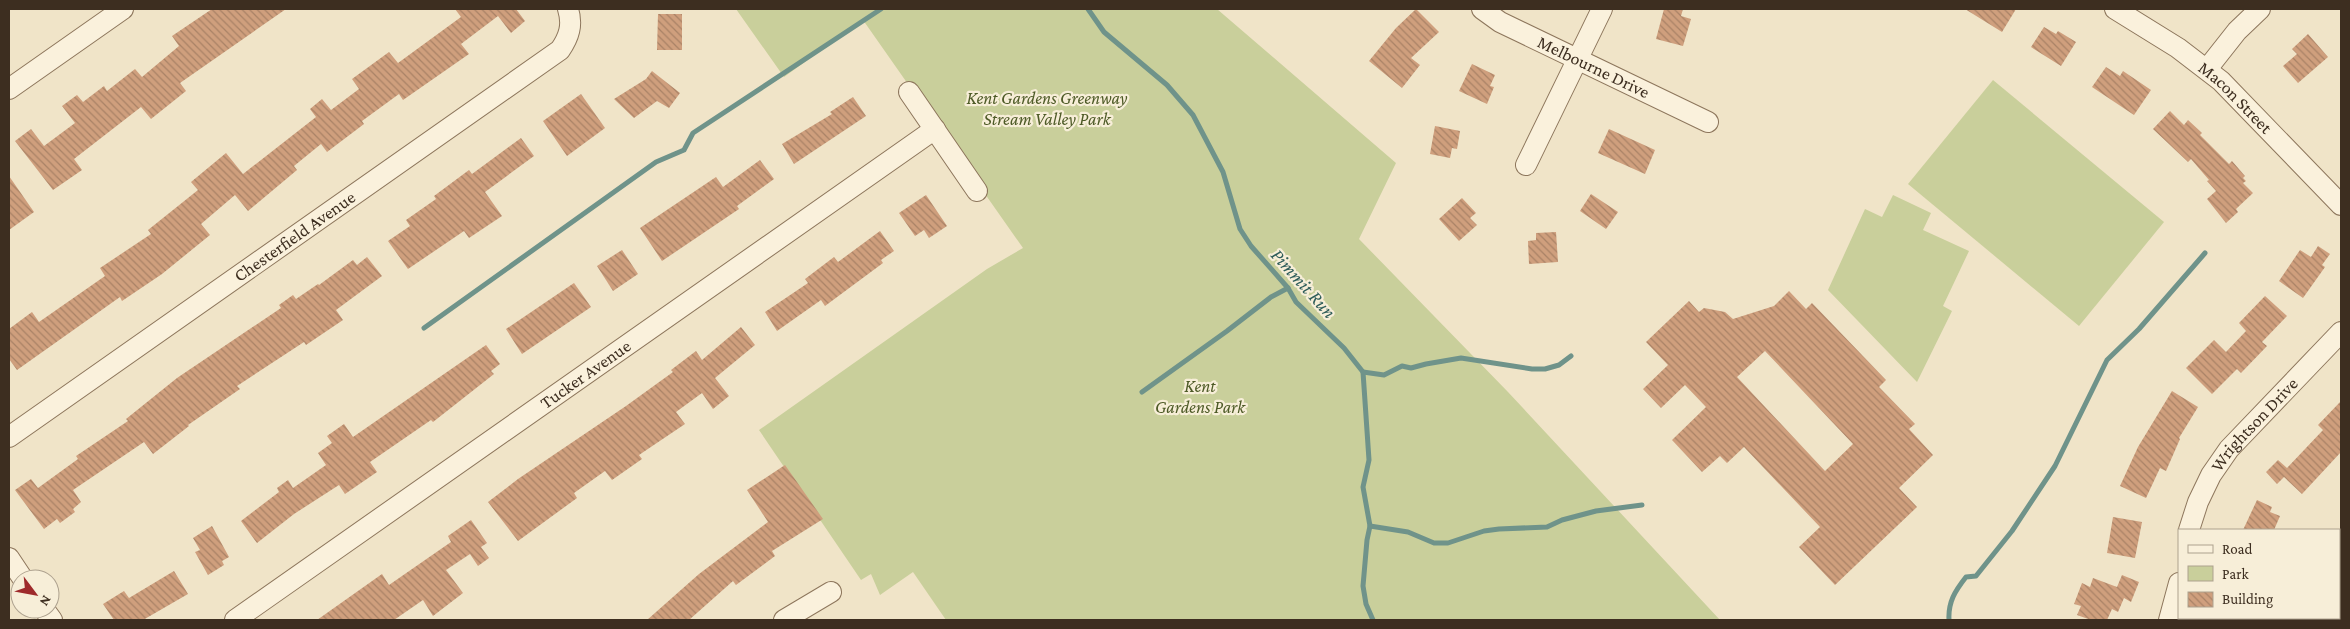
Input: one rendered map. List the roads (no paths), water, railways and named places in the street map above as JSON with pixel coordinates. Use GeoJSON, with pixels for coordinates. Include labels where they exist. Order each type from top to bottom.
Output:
{"type":"FeatureCollection","features":[{"type":"Feature","properties":{"kind":"street"},"geometry":{"type":"LineString","coordinates":[[9,89],[123,9]]}},
{"type":"Feature","properties":{"kind":"street","name":"Chesterfield Avenue"},"geometry":{"type":"LineString","coordinates":[[9,437],[560,50],[567,40],[578,31],[568,9]]}},
{"type":"Feature","properties":{"kind":"street","name":"Melbourne Drive"},"geometry":{"type":"LineString","coordinates":[[1482,9],[1500,22],[1708,122]]}},
{"type":"Feature","properties":{"kind":"street"},"geometry":{"type":"LineString","coordinates":[[1526,165],[1602,9]]}},
{"type":"Feature","properties":{"kind":"street","name":"Macon Street"},"geometry":{"type":"LineString","coordinates":[[2115,9],[2207,69],[2341,205]]}},
{"type":"Feature","properties":{"kind":"street"},"geometry":{"type":"LineString","coordinates":[[2207,69],[2237,31],[2260,9]]}},
{"type":"Feature","properties":{"kind":"street"},"geometry":{"type":"LineString","coordinates":[[909,92],[977,191]]}},
{"type":"Feature","properties":{"kind":"street","name":"Tucker Avenue"},"geometry":{"type":"LineString","coordinates":[[235,620],[935,129]]}},
{"type":"Feature","properties":{"kind":"street","name":"Wrightson Drive"},"geometry":{"type":"LineString","coordinates":[[2189,529],[2198,502],[2211,475],[2229,448],[2341,332]]}},
{"type":"Feature","properties":{"kind":"street"},"geometry":{"type":"LineString","coordinates":[[9,558],[16,569]]}},
{"type":"Feature","properties":{"kind":"street"},"geometry":{"type":"LineString","coordinates":[[2169,620],[2178,587]]}},
{"type":"Feature","properties":{"kind":"street"},"geometry":{"type":"LineString","coordinates":[[784,620],[831,592]]}},
{"type":"Feature","properties":{"kind":"waterway"},"geometry":{"type":"LineString","coordinates":[[424,328],[656,162],[684,150],[693,133],[881,9]]}},
{"type":"Feature","properties":{"kind":"waterway","name":"Pimmit Run"},"geometry":{"type":"LineString","coordinates":[[1088,9],[1104,32],[1167,85],[1193,115],[1223,172],[1240,229],[1251,246],[1288,288],[1296,302],[1344,348],[1363,372],[1369,460],[1363,487],[1370,526],[1363,586],[1366,604],[1373,620]]}},
{"type":"Feature","properties":{"kind":"waterway"},"geometry":{"type":"LineString","coordinates":[[1949,620],[1951,602],[1959,587],[1966,577],[1976,576],[2012,531],[2055,466],[2107,360],[2139,329],[2205,253]]}},
{"type":"Feature","properties":{"kind":"waterway"},"geometry":{"type":"LineString","coordinates":[[1142,392],[1271,297],[1288,288]]}},
{"type":"Feature","properties":{"kind":"waterway"},"geometry":{"type":"LineString","coordinates":[[1363,372],[1384,375],[1402,366],[1411,368],[1461,358],[1532,369],[1545,369],[1559,365],[1571,356]]}},
{"type":"Feature","properties":{"kind":"waterway"},"geometry":{"type":"LineString","coordinates":[[1370,526],[1408,532],[1434,543],[1448,543],[1484,531],[1547,527],[1562,520],[1596,511],[1642,505]]}},
{"type":"Feature","properties":{"kind":"park label","name":"Kent Gardens Greenway Stream Valley Park"},"geometry":{"type":"Point","coordinates":[1047,108]}},
{"type":"Feature","properties":{"kind":"park label","name":"Kent Gardens Park"},"geometry":{"type":"Point","coordinates":[1200,396]}}]}
